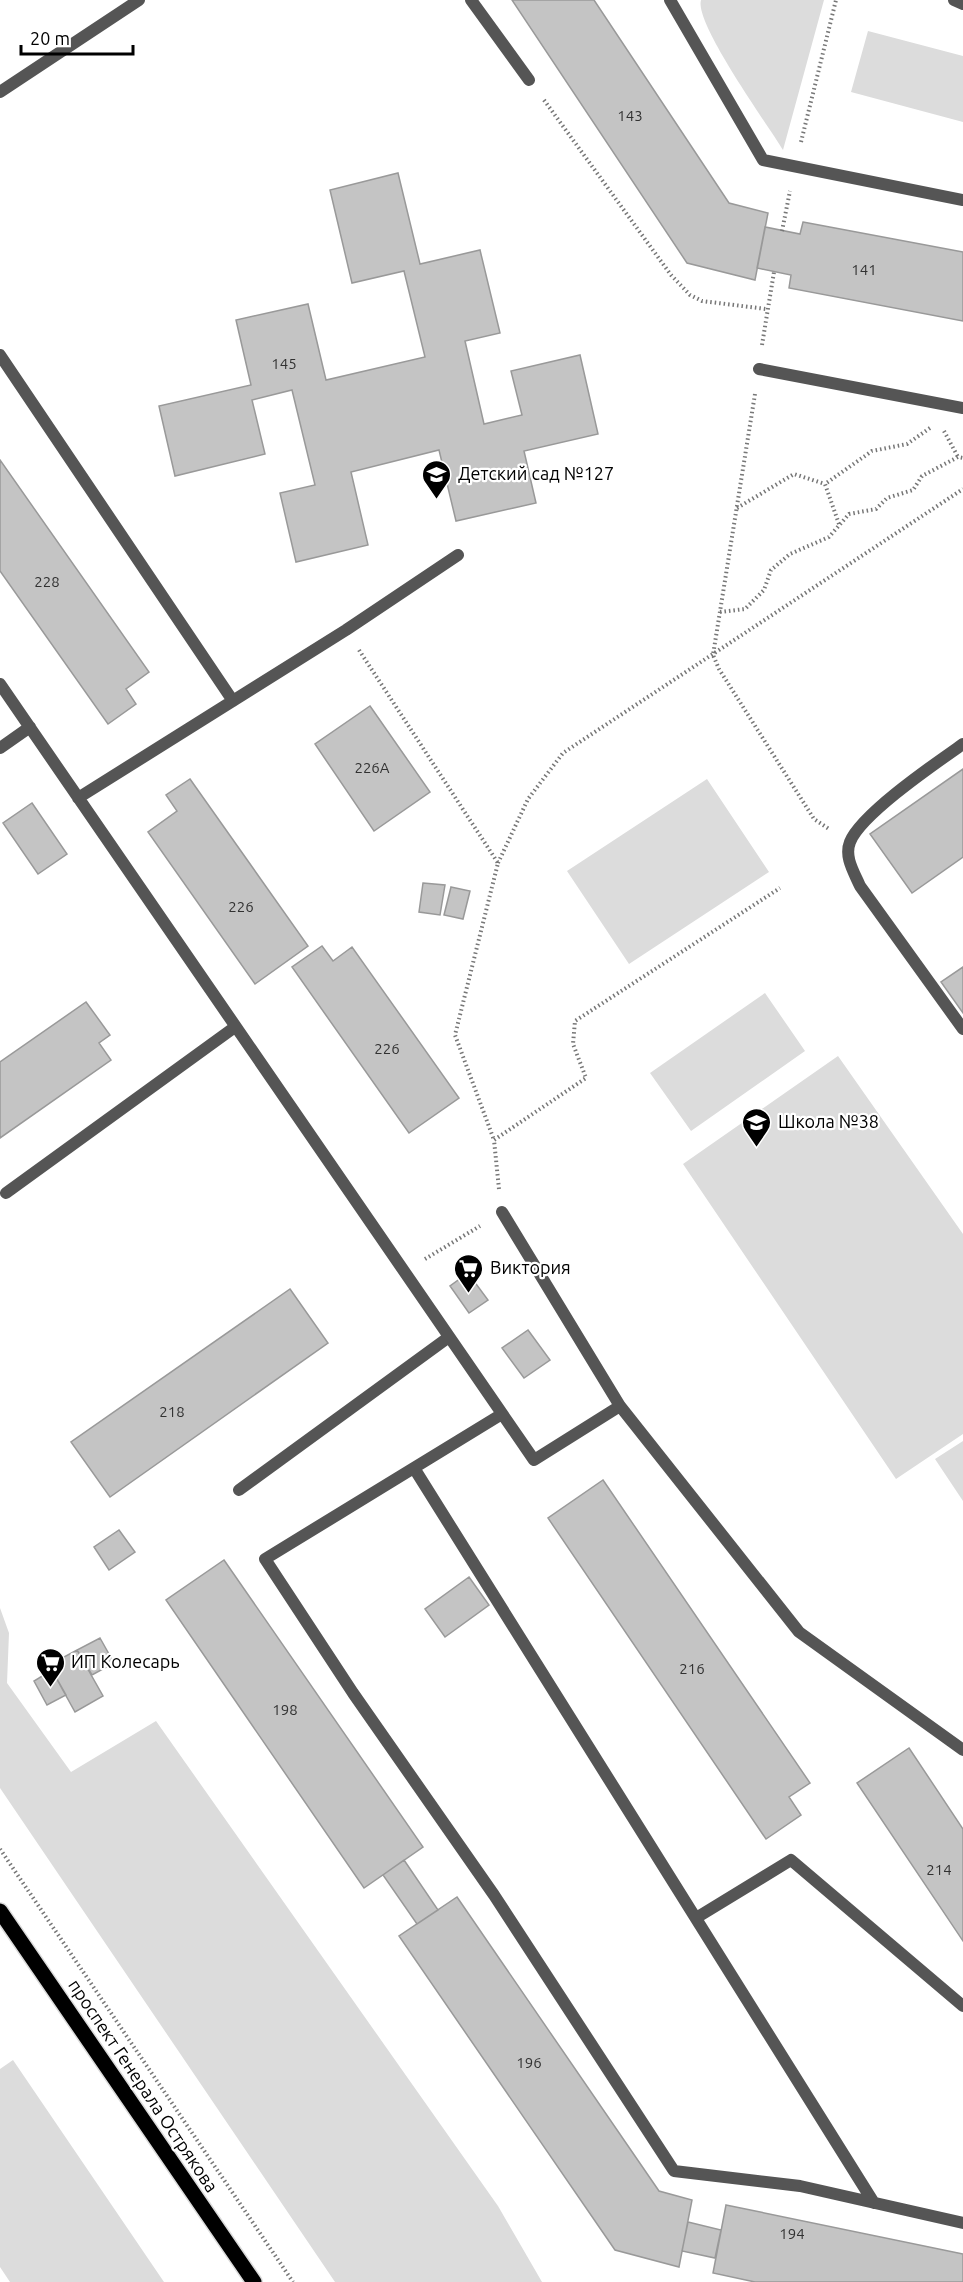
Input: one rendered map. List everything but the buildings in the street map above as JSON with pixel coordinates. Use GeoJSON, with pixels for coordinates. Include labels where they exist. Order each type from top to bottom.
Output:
{"type":"FeatureCollection","features":[{"type":"Feature","properties":{"kind":"main road","name":"проспект Генерала Острякова"},"geometry":{"type":"LineString","coordinates":[[0,1911],[254,2282]]}},
{"type":"Feature","properties":{"kind":"lane"},"geometry":{"type":"LineString","coordinates":[[0,92],[140,0]]}},
{"type":"Feature","properties":{"kind":"lane"},"geometry":{"type":"LineString","coordinates":[[471,0],[529,80]]}},
{"type":"Feature","properties":{"kind":"lane"},"geometry":{"type":"LineString","coordinates":[[670,0],[763,159],[963,200]]}},
{"type":"Feature","properties":{"kind":"lane"},"geometry":{"type":"LineString","coordinates":[[954,0],[963,4]]}},
{"type":"Feature","properties":{"kind":"lane"},"geometry":{"type":"LineString","coordinates":[[0,355],[233,701]]}},
{"type":"Feature","properties":{"kind":"lane"},"geometry":{"type":"LineString","coordinates":[[759,369],[963,408]]}},
{"type":"Feature","properties":{"kind":"lane"},"geometry":{"type":"LineString","coordinates":[[78,798],[346,630],[458,555]]}},
{"type":"Feature","properties":{"kind":"lane"},"geometry":{"type":"LineString","coordinates":[[0,684],[534,1460],[620,1406]]}},
{"type":"Feature","properties":{"kind":"lane"},"geometry":{"type":"LineString","coordinates":[[0,748],[30,727]]}},
{"type":"Feature","properties":{"kind":"lane"},"geometry":{"type":"LineString","coordinates":[[963,744],[862,822],[849,843],[849,862],[860,886],[963,1029]]}},
{"type":"Feature","properties":{"kind":"lane"},"geometry":{"type":"LineString","coordinates":[[6,1193],[235,1026]]}},
{"type":"Feature","properties":{"kind":"lane"},"geometry":{"type":"LineString","coordinates":[[502,1212],[620,1406],[799,1632],[963,1750]]}},
{"type":"Feature","properties":{"kind":"lane"},"geometry":{"type":"LineString","coordinates":[[240,1490],[449,1337]]}},
{"type":"Feature","properties":{"kind":"lane"},"geometry":{"type":"LineString","coordinates":[[502,1414],[265,1559],[353,1693],[494,1895],[674,2171],[800,2186],[963,2223]]}},
{"type":"Feature","properties":{"kind":"lane"},"geometry":{"type":"LineString","coordinates":[[414,1468],[874,2203]]}},
{"type":"Feature","properties":{"kind":"lane"},"geometry":{"type":"LineString","coordinates":[[696,1918],[791,1860],[963,2006]]}},
{"type":"Feature","properties":{"kind":"path"},"geometry":{"type":"LineString","coordinates":[[782,231],[795,166],[836,0]]}},
{"type":"Feature","properties":{"kind":"path"},"geometry":{"type":"LineString","coordinates":[[529,80],[671,275],[690,295],[702,301],[767,309]]}},
{"type":"Feature","properties":{"kind":"path"},"geometry":{"type":"LineString","coordinates":[[774,272],[713,655],[719,669],[814,819],[849,843]]}},
{"type":"Feature","properties":{"kind":"path"},"geometry":{"type":"LineString","coordinates":[[720,612],[745,609],[764,590],[771,570],[790,554],[829,537],[849,514],[876,509],[887,498],[913,490],[921,476],[961,458],[939,421],[907,444],[872,452],[825,484]]}},
{"type":"Feature","properties":{"kind":"path"},"geometry":{"type":"LineString","coordinates":[[737,508],[794,474],[825,484]]}},
{"type":"Feature","properties":{"kind":"path"},"geometry":{"type":"LineString","coordinates":[[825,484],[839,525]]}},
{"type":"Feature","properties":{"kind":"path"},"geometry":{"type":"LineString","coordinates":[[404,1271],[502,1212],[494,1140],[455,1035],[498,863],[528,799],[563,753],[963,489]]}},
{"type":"Feature","properties":{"kind":"path"},"geometry":{"type":"LineString","coordinates":[[346,630],[498,863]]}},
{"type":"Feature","properties":{"kind":"path"},"geometry":{"type":"LineString","coordinates":[[494,1140],[586,1078],[573,1044],[575,1021],[780,888]]}},
{"type":"Feature","properties":{"kind":"path"},"geometry":{"type":"LineString","coordinates":[[0,1849],[293,2282]]}},
{"type":"Feature","properties":{"kind":"shaded area"},"geometry":{"type":"Polygon","coordinates":[[[701,0],[824,0],[783,150],[720,51],[702,12],[701,0]]]}},
{"type":"Feature","properties":{"kind":"shaded area"},"geometry":{"type":"Polygon","coordinates":[[[868,31],[963,56],[963,122],[851,92],[868,31]]]}},
{"type":"Feature","properties":{"kind":"shaded area"},"geometry":{"type":"Polygon","coordinates":[[[707,779],[769,872],[629,964],[567,871],[707,779]]]}},
{"type":"Feature","properties":{"kind":"shaded area"},"geometry":{"type":"Polygon","coordinates":[[[765,993],[805,1051],[691,1131],[650,1073],[765,993]]]}},
{"type":"Feature","properties":{"kind":"shaded area"},"geometry":{"type":"Polygon","coordinates":[[[838,1056],[963,1234],[963,1434],[896,1479],[683,1164],[838,1056]]]}},
{"type":"Feature","properties":{"kind":"shaded area"},"geometry":{"type":"Polygon","coordinates":[[[963,1441],[963,1501],[935,1459],[963,1441]]]}},
{"type":"Feature","properties":{"kind":"shaded area"},"geometry":{"type":"Polygon","coordinates":[[[0,1608],[9,1633],[7,1683],[71,1772],[156,1721],[498,2206],[542,2282],[335,2282],[0,1788],[0,1608]]]}},
{"type":"Feature","properties":{"kind":"shaded area"},"geometry":{"type":"Polygon","coordinates":[[[13,2060],[164,2282],[10,2282],[0,2267],[0,2069],[13,2060]]]}},
{"type":"Feature","properties":{"kind":"place","name":"Детский сад №127"},"geometry":{"type":"Point","coordinates":[437,500]}},
{"type":"Feature","properties":{"kind":"place","name":"Школа №38"},"geometry":{"type":"Point","coordinates":[757,1148]}},
{"type":"Feature","properties":{"kind":"place","name":"Виктория"},"geometry":{"type":"Point","coordinates":[469,1294]}},
{"type":"Feature","properties":{"kind":"place","name":"ИП Колесарь"},"geometry":{"type":"Point","coordinates":[50,1688]}}]}
